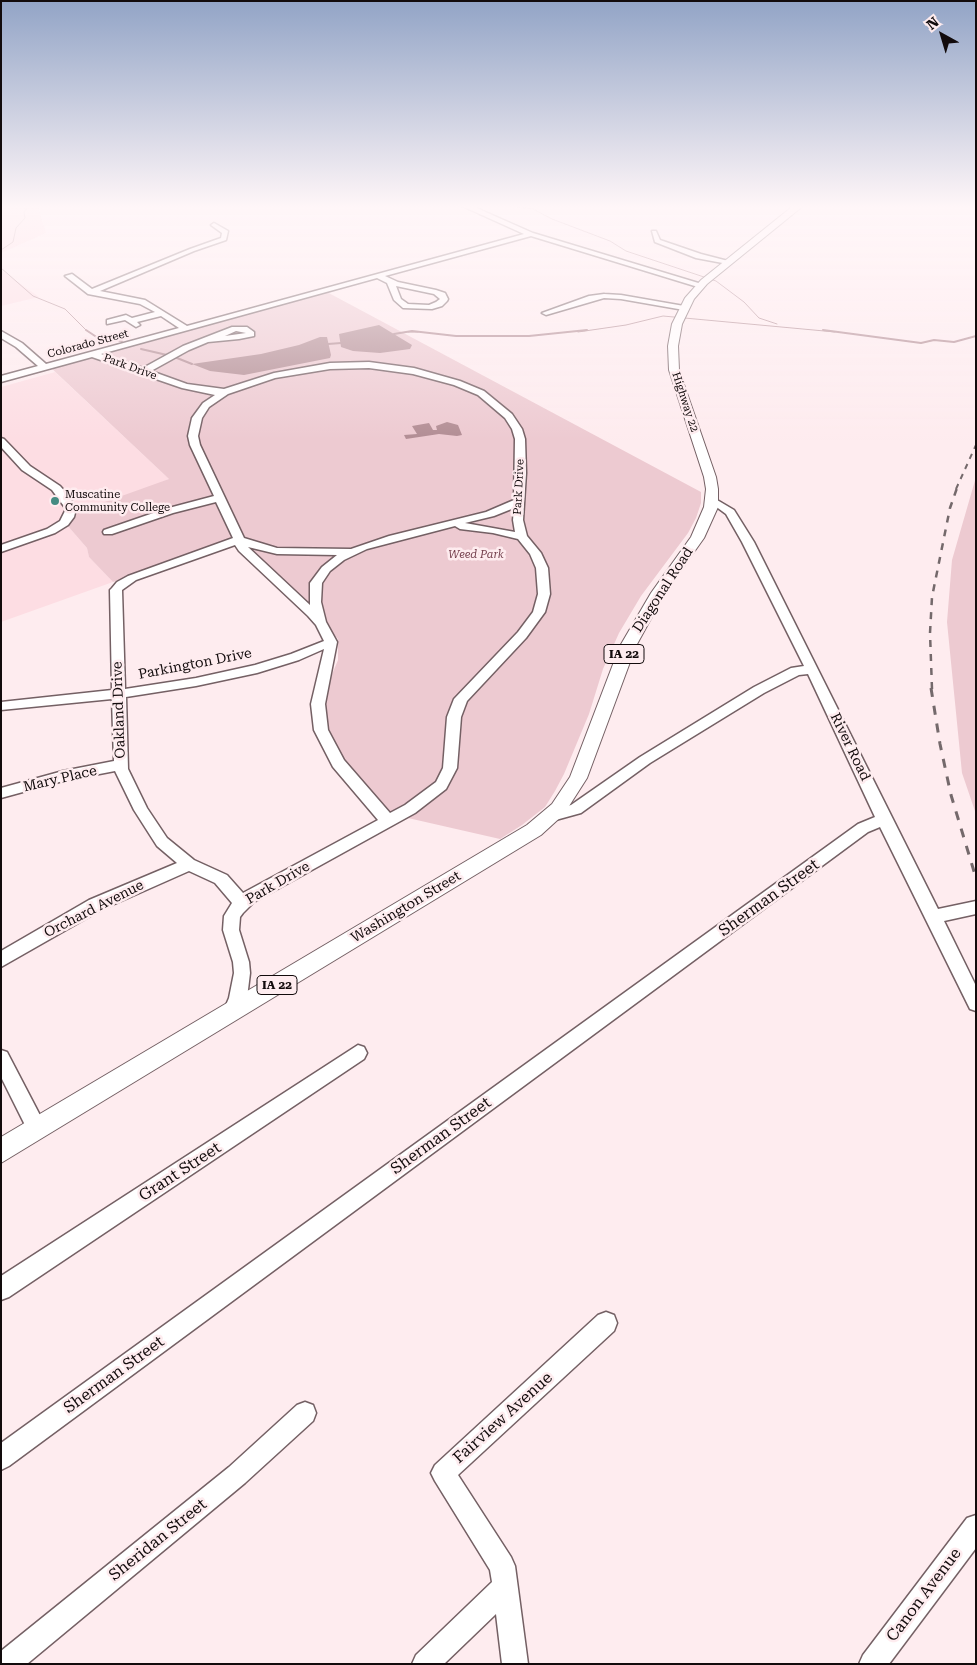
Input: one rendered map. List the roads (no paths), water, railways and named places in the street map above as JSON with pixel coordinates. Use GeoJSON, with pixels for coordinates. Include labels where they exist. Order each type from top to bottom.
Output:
{"type":"FeatureCollection","features":[{"type":"Feature","properties":{"kind":"main road","name":"Highway 22"},"geometry":{"type":"LineString","coordinates":[[701,285],[684,308],[674,336],[674,370],[710,478],[712,500]]}},
{"type":"Feature","properties":{"kind":"main road","name":"Diagonal Road"},"geometry":{"type":"LineString","coordinates":[[552,816],[578,778],[628,646],[658,593],[697,538],[708,517],[712,500]]}},
{"type":"Feature","properties":{"kind":"main road","name":"Washington Street"},"geometry":{"type":"LineString","coordinates":[[1,1151],[534,830],[552,816]]}},
{"type":"Feature","properties":{"kind":"street"},"geometry":{"type":"LineString","coordinates":[[80,284],[91,292],[142,302],[186,329]]}},
{"type":"Feature","properties":{"kind":"street"},"geometry":{"type":"LineString","coordinates":[[91,292],[112,284]]}},
{"type":"Feature","properties":{"kind":"street","name":"Colorado Street"},"geometry":{"type":"LineString","coordinates":[[1,379],[355,284]]}},
{"type":"Feature","properties":{"kind":"street"},"geometry":{"type":"LineString","coordinates":[[392,284],[398,300],[406,306],[429,307],[439,304],[444,298],[442,295],[431,290],[396,284]]}},
{"type":"Feature","properties":{"kind":"street"},"geometry":{"type":"LineString","coordinates":[[697,284],[701,285]]}},
{"type":"Feature","properties":{"kind":"street"},"geometry":{"type":"LineString","coordinates":[[546,313],[592,298],[606,296],[684,308]]}},
{"type":"Feature","properties":{"kind":"street"},"geometry":{"type":"LineString","coordinates":[[136,302],[158,321]]}},
{"type":"Feature","properties":{"kind":"street"},"geometry":{"type":"LineString","coordinates":[[130,321],[162,313]]}},
{"type":"Feature","properties":{"kind":"street"},"geometry":{"type":"LineString","coordinates":[[126,317],[130,321],[136,325],[120,329],[110,322],[126,317]]}},
{"type":"Feature","properties":{"kind":"street"},"geometry":{"type":"LineString","coordinates":[[165,327],[172,333]]}},
{"type":"Feature","properties":{"kind":"street"},"geometry":{"type":"LineString","coordinates":[[1,332],[10,340],[12,347],[40,368]]}},
{"type":"Feature","properties":{"kind":"street"},"geometry":{"type":"LineString","coordinates":[[143,372],[186,348],[207,340]]}},
{"type":"Feature","properties":{"kind":"street","name":"Park Drive"},"geometry":{"type":"LineString","coordinates":[[93,354],[200,391],[225,392]]}},
{"type":"Feature","properties":{"kind":"street","name":"Park Drive"},"geometry":{"type":"LineString","coordinates":[[232,1012],[238,998],[242,973],[241,962],[230,930],[231,922],[242,903],[388,821],[424,799],[441,785],[450,768],[454,717],[461,699],[522,635],[539,612],[544,594],[542,568],[535,553],[522,537],[518,520],[521,446],[514,422],[490,399],[457,383],[396,368],[350,365],[317,368],[274,376],[242,385],[213,399],[198,418],[193,436],[198,454],[238,540],[251,558],[321,622],[331,642]]}},
{"type":"Feature","properties":{"kind":"street"},"geometry":{"type":"LineString","coordinates":[[200,391],[213,399]]}},
{"type":"Feature","properties":{"kind":"street"},"geometry":{"type":"LineString","coordinates":[[1,442],[26,468],[56,488],[65,498],[71,509],[69,517],[52,532],[1,549]]}},
{"type":"Feature","properties":{"kind":"street"},"geometry":{"type":"LineString","coordinates":[[108,532],[169,511],[220,498]]}},
{"type":"Feature","properties":{"kind":"street","name":"River Road"},"geometry":{"type":"LineString","coordinates":[[712,500],[724,507],[737,522],[812,669],[976,1004]]}},
{"type":"Feature","properties":{"kind":"street"},"geometry":{"type":"LineString","coordinates":[[321,622],[315,602],[316,583],[331,564],[351,552],[400,536],[490,514],[518,502]]}},
{"type":"Feature","properties":{"kind":"street"},"geometry":{"type":"LineString","coordinates":[[440,526],[493,530],[522,537]]}},
{"type":"Feature","properties":{"kind":"street"},"geometry":{"type":"LineString","coordinates":[[238,540],[266,549],[296,552],[351,552]]}},
{"type":"Feature","properties":{"kind":"street","name":"Oakland Drive"},"geometry":{"type":"LineString","coordinates":[[238,540],[145,573],[126,581],[116,590],[120,766],[141,810],[162,842],[189,864],[221,879],[242,903]]}},
{"type":"Feature","properties":{"kind":"street"},"geometry":{"type":"LineString","coordinates":[[251,558],[266,549]]}},
{"type":"Feature","properties":{"kind":"street"},"geometry":{"type":"LineString","coordinates":[[331,642],[318,704],[322,730],[338,763],[388,821]]}},
{"type":"Feature","properties":{"kind":"street","name":"Parkington Drive"},"geometry":{"type":"LineString","coordinates":[[1,706],[119,694],[240,674],[295,657],[331,642]]}},
{"type":"Feature","properties":{"kind":"street","name":"Washington Street"},"geometry":{"type":"LineString","coordinates":[[552,816],[576,809],[645,760],[759,690],[796,671],[812,669]]}},
{"type":"Feature","properties":{"kind":"street","name":"Mary Place"},"geometry":{"type":"LineString","coordinates":[[1,793],[63,776],[120,766]]}},
{"type":"Feature","properties":{"kind":"street","name":"Sherman Street"},"geometry":{"type":"LineString","coordinates":[[1,1458],[862,828],[884,819]]}},
{"type":"Feature","properties":{"kind":"street","name":"Orchard Avenue"},"geometry":{"type":"LineString","coordinates":[[1,960],[95,905],[189,864]]}},
{"type":"Feature","properties":{"kind":"street"},"geometry":{"type":"LineString","coordinates":[[934,917],[976,907]]}},
{"type":"Feature","properties":{"kind":"street","name":"Grant Street"},"geometry":{"type":"LineString","coordinates":[[1,1289],[358,1054]]}},
{"type":"Feature","properties":{"kind":"street"},"geometry":{"type":"LineString","coordinates":[[1,1058],[37,1129]]}},
{"type":"Feature","properties":{"kind":"street","name":"Fairview Avenue"},"geometry":{"type":"LineString","coordinates":[[515,1664],[502,1566],[442,1472],[606,1322]]}},
{"type":"Feature","properties":{"kind":"street","name":"Sheridan Street"},"geometry":{"type":"LineString","coordinates":[[6,1664],[237,1475],[305,1413]]}},
{"type":"Feature","properties":{"kind":"street","name":"Canon Avenue"},"geometry":{"type":"LineString","coordinates":[[872,1664],[976,1527]]}},
{"type":"Feature","properties":{"kind":"street"},"geometry":{"type":"LineString","coordinates":[[425,1664],[506,1587]]}},
{"type":"Feature","properties":{"kind":"waterway"},"geometry":{"type":"LineString","coordinates":[[19,284],[33,296],[65,309],[86,330]]}},
{"type":"Feature","properties":{"kind":"waterway"},"geometry":{"type":"LineString","coordinates":[[720,284],[744,302],[759,318],[777,324]]}},
{"type":"Feature","properties":{"kind":"waterway"},"geometry":{"type":"LineString","coordinates":[[578,332],[626,325],[663,316],[835,332]]}},
{"type":"Feature","properties":{"kind":"waterway"},"geometry":{"type":"LineString","coordinates":[[86,330],[98,338],[122,341]]}},
{"type":"Feature","properties":{"kind":"waterway"},"geometry":{"type":"LineString","coordinates":[[394,334],[412,331],[456,336],[529,336],[587,330]]}},
{"type":"Feature","properties":{"kind":"waterway"},"geometry":{"type":"LineString","coordinates":[[823,330],[921,343],[934,340],[954,342],[976,336]]}},
{"type":"Feature","properties":{"kind":"waterway"},"geometry":{"type":"LineString","coordinates":[[408,332],[418,332]]}},
{"type":"Feature","properties":{"kind":"waterway"},"geometry":{"type":"LineString","coordinates":[[328,344],[341,343]]}},
{"type":"Feature","properties":{"kind":"waterway"},"geometry":{"type":"LineString","coordinates":[[141,349],[167,355]]}},
{"type":"Feature","properties":{"kind":"waterway"},"geometry":{"type":"LineString","coordinates":[[177,358],[192,364]]}},
{"type":"Feature","properties":{"kind":"railway"},"geometry":{"type":"LineString","coordinates":[[956,489],[976,445]]}},
{"type":"Feature","properties":{"kind":"railway"},"geometry":{"type":"LineString","coordinates":[[932,689],[930,633],[932,597],[950,508],[957,488]]}},
{"type":"Feature","properties":{"kind":"railway"},"geometry":{"type":"LineString","coordinates":[[931,688],[951,795],[976,878]]}},
{"type":"Feature","properties":{"kind":"place","name":"Muscatine Community College"},"geometry":{"type":"Point","coordinates":[55,501]}},
{"type":"Feature","properties":{"kind":"park label","name":"Weed Park"},"geometry":{"type":"Point","coordinates":[476,555]}}]}
